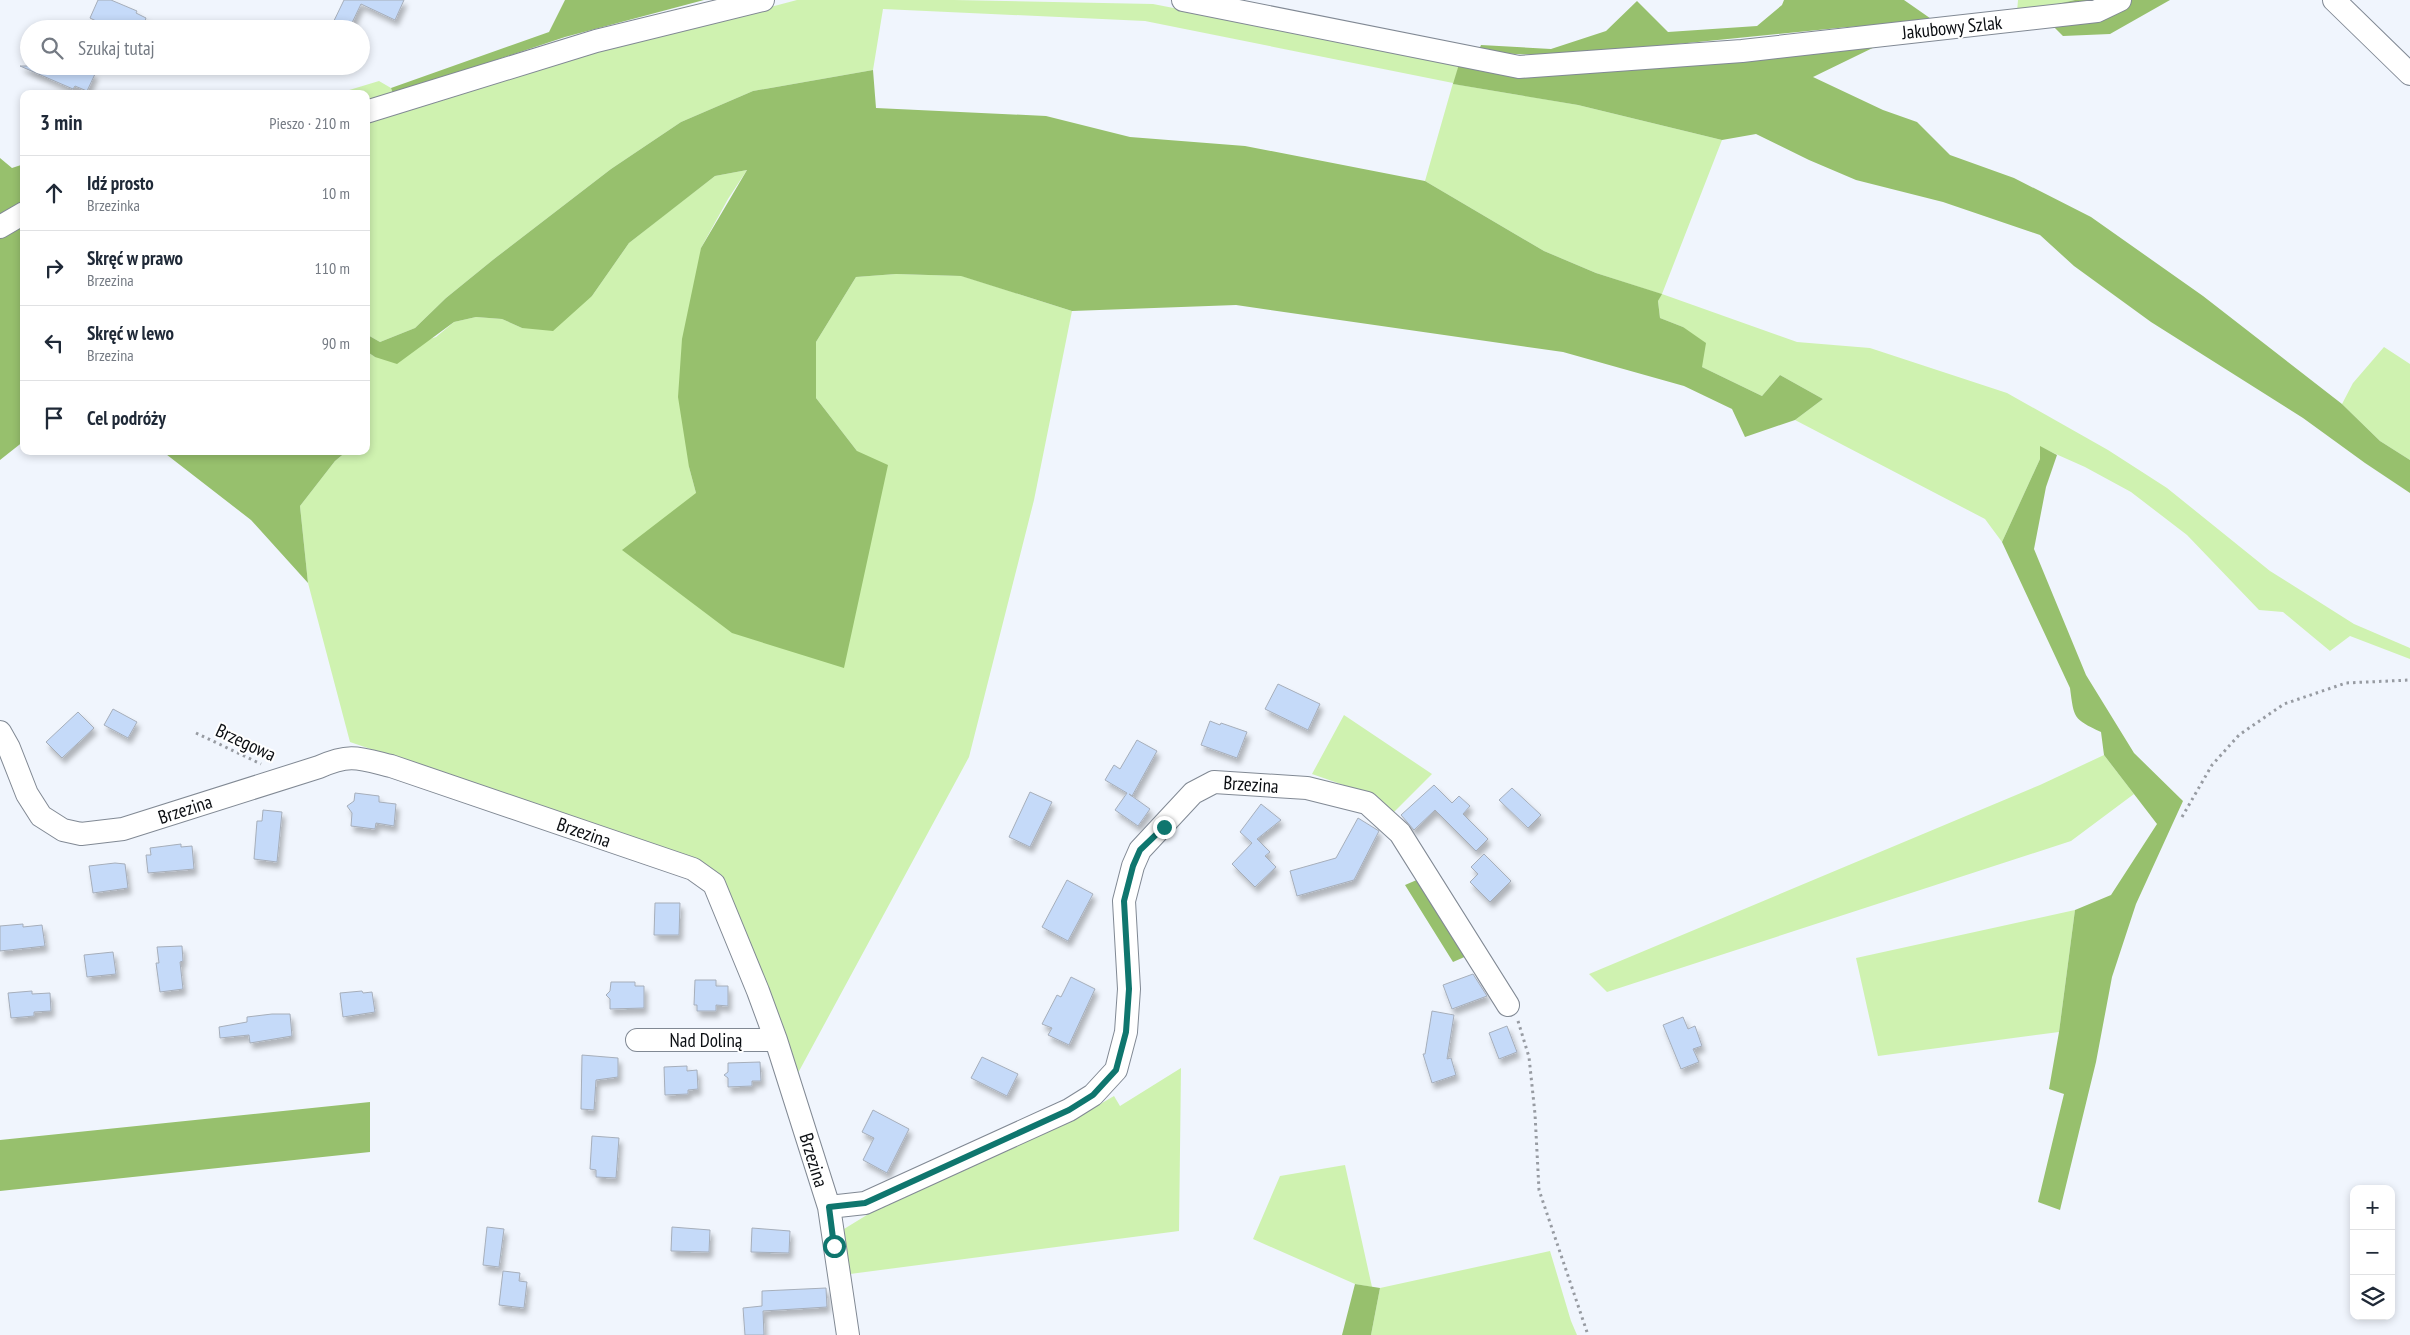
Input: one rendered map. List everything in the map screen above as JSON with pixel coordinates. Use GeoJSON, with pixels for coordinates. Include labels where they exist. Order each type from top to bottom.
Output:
{"type":"FeatureCollection","features":[{"type":"Feature","properties":{"kind":"street"},"geometry":{"type":"LineString","coordinates":[[370,111],[596,41],[763,0]]}},
{"type":"Feature","properties":{"kind":"street","name":"Jakubowy Szlak"},"geometry":{"type":"LineString","coordinates":[[1183,0],[1519,67],[1742,51],[2097,11],[2120,0]]}},
{"type":"Feature","properties":{"kind":"street"},"geometry":{"type":"LineString","coordinates":[[2334,0],[2410,74]]}},
{"type":"Feature","properties":{"kind":"street"},"geometry":{"type":"LineString","coordinates":[[0,227],[20,215]]}},
{"type":"Feature","properties":{"kind":"street","name":"Brzezina"},"geometry":{"type":"LineString","coordinates":[[0,732],[9,748],[27,794],[41,816],[63,830],[81,834],[123,829],[339,758],[354,757],[391,766],[693,869],[714,884],[758,991],[776,1040],[829,1207],[865,1203],[1069,1110],[1093,1095],[1116,1070],[1126,1032],[1129,998],[1124,901],[1133,866],[1140,850],[1193,793],[1214,782],[1307,788],[1367,803],[1400,833],[1508,1005]]}},
{"type":"Feature","properties":{"kind":"street","name":"Nad Doliną"},"geometry":{"type":"LineString","coordinates":[[637,1040],[776,1040]]}},
{"type":"Feature","properties":{"kind":"street"},"geometry":{"type":"LineString","coordinates":[[829,1207],[848,1335]]}},
{"type":"Feature","properties":{"kind":"path"},"geometry":{"type":"LineString","coordinates":[[2182,817],[2212,765],[2239,735],[2284,704],[2346,683],[2410,680]]}},
{"type":"Feature","properties":{"kind":"path","name":"Brzegowa"},"geometry":{"type":"LineString","coordinates":[[196,733],[286,776]]}},
{"type":"Feature","properties":{"kind":"path"},"geometry":{"type":"LineString","coordinates":[[1508,1005],[1520,1024],[1529,1057],[1535,1114],[1539,1190],[1588,1335]]}},
{"type":"Feature","properties":{"kind":"green space"},"geometry":{"type":"Polygon","coordinates":[[[565,0],[704,0],[565,37],[393,94],[391,88],[549,32],[565,0]]]}},
{"type":"Feature","properties":{"kind":"green space"},"geometry":{"type":"Polygon","coordinates":[[[797,0],[954,0],[1153,4],[1459,64],[1454,84],[1578,105],[1722,140],[1662,294],[1797,342],[1870,348],[2007,393],[2108,450],[2167,488],[2270,571],[2354,624],[2410,648],[2410,659],[2350,636],[2330,651],[2283,612],[2259,610],[2187,535],[2131,492],[2085,467],[2040,447],[2040,459],[2002,542],[1985,519],[1795,420],[1823,399],[1780,375],[1762,396],[1702,367],[1683,327],[1660,318],[1658,301],[1661,294],[1596,273],[1544,251],[1425,181],[1453,83],[1145,21],[883,9],[873,70],[753,91],[681,122],[611,169],[494,259],[446,298],[415,328],[380,342],[370,336],[370,115],[510,75],[797,0]]]}},
{"type":"Feature","properties":{"kind":"green space"},"geometry":{"type":"Polygon","coordinates":[[[1784,0],[1904,0],[1937,23],[1848,27],[1558,56],[1478,52],[1481,45],[1551,49],[1606,31],[1637,1],[1668,32],[1757,26],[1782,5],[1784,0]]]}},
{"type":"Feature","properties":{"kind":"green space"},"geometry":{"type":"Polygon","coordinates":[[[2018,0],[2075,0],[2057,4],[2055,10],[2017,12],[2018,0]]]}},
{"type":"Feature","properties":{"kind":"green space"},"geometry":{"type":"Polygon","coordinates":[[[2075,0],[2170,0],[2110,34],[2063,36],[2052,25],[2057,4],[2075,0]]]}},
{"type":"Feature","properties":{"kind":"green space"},"geometry":{"type":"Polygon","coordinates":[[[1887,41],[1813,77],[1883,110],[1917,122],[1950,155],[2014,178],[2091,217],[2203,296],[2342,404],[2380,441],[2410,460],[2410,493],[2303,418],[2151,322],[2074,266],[2040,235],[1943,202],[1856,180],[1756,134],[1722,140],[1578,105],[1453,84],[1459,64],[1887,41]]]}},
{"type":"Feature","properties":{"kind":"green space"},"geometry":{"type":"Polygon","coordinates":[[[873,70],[876,108],[1046,116],[1130,137],[1245,146],[1425,181],[1544,251],[1596,273],[1662,294],[1658,301],[1660,318],[1683,327],[1706,343],[1702,367],[1762,396],[1780,375],[1823,399],[1795,420],[1745,437],[1732,409],[1684,386],[1563,352],[1236,305],[1072,311],[961,276],[896,274],[856,277],[816,342],[816,398],[857,451],[888,465],[844,668],[732,633],[622,550],[696,493],[689,467],[678,397],[682,339],[701,248],[747,170],[715,176],[629,243],[592,296],[553,331],[522,328],[502,319],[476,317],[454,322],[397,364],[370,354],[370,336],[380,342],[415,328],[446,298],[494,259],[611,169],[681,122],[753,91],[873,70]]]}},
{"type":"Feature","properties":{"kind":"green space"},"geometry":{"type":"Polygon","coordinates":[[[379,81],[391,88],[393,94],[370,100],[370,90],[349,90],[379,81]]]}},
{"type":"Feature","properties":{"kind":"green space"},"geometry":{"type":"Polygon","coordinates":[[[0,158],[12,168],[20,165],[20,444],[0,460],[0,158]]]}},
{"type":"Feature","properties":{"kind":"green space"},"geometry":{"type":"Polygon","coordinates":[[[747,170],[728,199],[701,248],[689,467],[696,493],[857,451],[816,398],[816,342],[856,277],[896,274],[962,276],[1072,311],[1034,500],[969,757],[798,1073],[721,876],[679,854],[350,742],[308,583],[300,506],[335,461],[342,455],[370,455],[370,354],[375,357],[436,337],[454,322],[476,317],[502,319],[522,328],[592,296],[629,243],[715,176],[747,170]]]}},
{"type":"Feature","properties":{"kind":"green space"},"geometry":{"type":"Polygon","coordinates":[[[2384,347],[2410,364],[2410,460],[2380,441],[2342,404],[2353,383],[2384,347]]]}},
{"type":"Feature","properties":{"kind":"green space"},"geometry":{"type":"Polygon","coordinates":[[[2040,446],[2057,455],[2046,487],[2034,549],[2086,675],[2134,753],[2183,801],[2136,904],[2112,977],[2096,1062],[2060,1210],[2038,1202],[2064,1094],[2049,1089],[2059,1032],[2075,910],[2111,895],[2157,824],[2104,755],[2101,732],[2085,724],[2074,712],[2070,688],[2002,542],[2040,459],[2040,446]]]}},
{"type":"Feature","properties":{"kind":"green space"},"geometry":{"type":"Polygon","coordinates":[[[167,455],[342,455],[335,461],[300,506],[308,583],[251,520],[167,455]]]}},
{"type":"Feature","properties":{"kind":"green space"},"geometry":{"type":"Polygon","coordinates":[[[1344,715],[1432,774],[1392,814],[1378,797],[1312,774],[1344,715]]]}},
{"type":"Feature","properties":{"kind":"green space"},"geometry":{"type":"Polygon","coordinates":[[[2104,755],[2134,794],[2071,841],[1607,992],[1589,974],[2040,785],[2104,755]]]}},
{"type":"Feature","properties":{"kind":"green space"},"geometry":{"type":"Polygon","coordinates":[[[1419,879],[1469,955],[1453,962],[1405,885],[1419,879]]]}},
{"type":"Feature","properties":{"kind":"green space"},"geometry":{"type":"Polygon","coordinates":[[[2075,910],[2059,1032],[1878,1056],[1856,958],[2075,910]]]}},
{"type":"Feature","properties":{"kind":"green space"},"geometry":{"type":"Polygon","coordinates":[[[1181,1068],[1179,1231],[850,1274],[844,1229],[875,1210],[1090,1110],[1114,1096],[1120,1106],[1181,1068]]]}},
{"type":"Feature","properties":{"kind":"green space"},"geometry":{"type":"Polygon","coordinates":[[[370,1102],[370,1152],[0,1191],[0,1140],[370,1102]]]}},
{"type":"Feature","properties":{"kind":"green space"},"geometry":{"type":"Polygon","coordinates":[[[1345,1165],[1372,1287],[1355,1284],[1253,1239],[1280,1176],[1345,1165]]]}},
{"type":"Feature","properties":{"kind":"green space"},"geometry":{"type":"Polygon","coordinates":[[[1550,1251],[1577,1335],[1371,1335],[1380,1288],[1550,1251]]]}},
{"type":"Feature","properties":{"kind":"green space"},"geometry":{"type":"Polygon","coordinates":[[[1355,1284],[1380,1288],[1371,1335],[1342,1335],[1355,1284]]]}},
{"type":"Feature","properties":{"kind":"building"},"geometry":{"type":"Polygon","coordinates":[[[98,0],[111,0],[137,11],[136,13],[146,18],[145,20],[94,20],[90,18],[98,0]]]}},
{"type":"Feature","properties":{"kind":"building"},"geometry":{"type":"Polygon","coordinates":[[[344,0],[404,0],[395,20],[361,4],[353,20],[334,20],[344,0]]]}},
{"type":"Feature","properties":{"kind":"building"},"geometry":{"type":"Polygon","coordinates":[[[41,75],[95,75],[87,90],[75,86],[73,89],[41,75]]]}},
{"type":"Feature","properties":{"kind":"building"},"geometry":{"type":"Polygon","coordinates":[[[1278,684],[1320,704],[1308,730],[1265,709],[1278,684]]]}},
{"type":"Feature","properties":{"kind":"building"},"geometry":{"type":"Polygon","coordinates":[[[113,709],[137,722],[128,738],[104,725],[113,709]]]}},
{"type":"Feature","properties":{"kind":"building"},"geometry":{"type":"Polygon","coordinates":[[[78,712],[94,728],[62,758],[46,742],[78,712]]]}},
{"type":"Feature","properties":{"kind":"building"},"geometry":{"type":"Polygon","coordinates":[[[1210,721],[1247,732],[1237,758],[1201,745],[1210,721]]]}},
{"type":"Feature","properties":{"kind":"building"},"geometry":{"type":"Polygon","coordinates":[[[1137,740],[1157,751],[1132,796],[1129,794],[1150,809],[1138,826],[1115,810],[1127,793],[1105,780],[1114,765],[1120,769],[1137,740]]]}},
{"type":"Feature","properties":{"kind":"building"},"geometry":{"type":"Polygon","coordinates":[[[1434,785],[1452,803],[1459,796],[1470,806],[1463,814],[1488,839],[1476,851],[1435,810],[1414,830],[1401,815],[1434,785]]]}},
{"type":"Feature","properties":{"kind":"building"},"geometry":{"type":"Polygon","coordinates":[[[1512,788],[1541,815],[1528,828],[1499,800],[1512,788]]]}},
{"type":"Feature","properties":{"kind":"building"},"geometry":{"type":"Polygon","coordinates":[[[1030,792],[1052,802],[1030,847],[1009,837],[1030,792]]]}},
{"type":"Feature","properties":{"kind":"building"},"geometry":{"type":"Polygon","coordinates":[[[355,793],[379,796],[379,802],[396,804],[394,826],[376,823],[375,829],[351,826],[352,813],[347,806],[354,801],[355,793]]]}},
{"type":"Feature","properties":{"kind":"building"},"geometry":{"type":"Polygon","coordinates":[[[1261,804],[1281,820],[1257,839],[1270,852],[1265,856],[1276,867],[1255,887],[1232,864],[1252,843],[1240,832],[1261,804]]]}},
{"type":"Feature","properties":{"kind":"building"},"geometry":{"type":"Polygon","coordinates":[[[263,810],[282,812],[277,862],[254,859],[257,821],[262,821],[263,810]]]}},
{"type":"Feature","properties":{"kind":"building"},"geometry":{"type":"Polygon","coordinates":[[[1358,818],[1379,831],[1354,880],[1297,896],[1290,871],[1336,858],[1358,818]]]}},
{"type":"Feature","properties":{"kind":"building"},"geometry":{"type":"Polygon","coordinates":[[[181,844],[181,847],[192,846],[194,869],[148,873],[146,855],[151,855],[150,848],[181,844]]]}},
{"type":"Feature","properties":{"kind":"building"},"geometry":{"type":"Polygon","coordinates":[[[1484,854],[1511,881],[1490,902],[1470,882],[1478,874],[1471,867],[1484,854]]]}},
{"type":"Feature","properties":{"kind":"building"},"geometry":{"type":"Polygon","coordinates":[[[115,863],[125,864],[128,888],[93,893],[89,866],[115,863]]]}},
{"type":"Feature","properties":{"kind":"building"},"geometry":{"type":"Polygon","coordinates":[[[1067,880],[1093,894],[1068,941],[1042,927],[1067,880]]]}},
{"type":"Feature","properties":{"kind":"building"},"geometry":{"type":"Polygon","coordinates":[[[655,903],[680,903],[679,935],[654,935],[655,903]]]}},
{"type":"Feature","properties":{"kind":"building"},"geometry":{"type":"Polygon","coordinates":[[[23,924],[23,927],[42,925],[45,946],[0,951],[0,926],[23,924]]]}},
{"type":"Feature","properties":{"kind":"building"},"geometry":{"type":"Polygon","coordinates":[[[182,946],[183,961],[180,962],[183,989],[160,992],[156,963],[159,963],[157,947],[182,946]]]}},
{"type":"Feature","properties":{"kind":"building"},"geometry":{"type":"Polygon","coordinates":[[[113,952],[116,974],[87,977],[84,955],[113,952]]]}},
{"type":"Feature","properties":{"kind":"building"},"geometry":{"type":"Polygon","coordinates":[[[1473,974],[1487,996],[1452,1009],[1443,985],[1473,974]]]}},
{"type":"Feature","properties":{"kind":"building"},"geometry":{"type":"Polygon","coordinates":[[[1071,977],[1095,989],[1069,1045],[1048,1035],[1052,1028],[1042,1024],[1057,995],[1061,997],[1071,977]]]}},
{"type":"Feature","properties":{"kind":"building"},"geometry":{"type":"Polygon","coordinates":[[[695,980],[716,980],[716,986],[728,986],[728,1006],[716,1005],[716,1011],[697,1011],[697,1005],[694,1005],[695,980]]]}},
{"type":"Feature","properties":{"kind":"building"},"geometry":{"type":"Polygon","coordinates":[[[611,982],[635,982],[635,986],[644,986],[644,1008],[610,1009],[610,999],[606,995],[610,991],[611,982]]]}},
{"type":"Feature","properties":{"kind":"building"},"geometry":{"type":"Polygon","coordinates":[[[32,991],[32,994],[50,993],[51,1011],[34,1012],[34,1016],[11,1018],[8,993],[32,991]]]}},
{"type":"Feature","properties":{"kind":"building"},"geometry":{"type":"Polygon","coordinates":[[[362,991],[363,993],[372,992],[375,1012],[343,1017],[340,993],[362,991]]]}},
{"type":"Feature","properties":{"kind":"building"},"geometry":{"type":"Polygon","coordinates":[[[1432,1011],[1454,1015],[1447,1059],[1451,1058],[1456,1075],[1432,1083],[1423,1054],[1425,1054],[1432,1011]]]}},
{"type":"Feature","properties":{"kind":"building"},"geometry":{"type":"Polygon","coordinates":[[[290,1014],[292,1036],[250,1043],[249,1035],[220,1038],[219,1027],[247,1022],[247,1017],[290,1014]]]}},
{"type":"Feature","properties":{"kind":"building"},"geometry":{"type":"Polygon","coordinates":[[[1683,1017],[1688,1029],[1695,1026],[1702,1046],[1693,1049],[1699,1062],[1681,1069],[1663,1025],[1683,1017]]]}},
{"type":"Feature","properties":{"kind":"building"},"geometry":{"type":"Polygon","coordinates":[[[1507,1026],[1517,1052],[1499,1059],[1489,1033],[1507,1026]]]}},
{"type":"Feature","properties":{"kind":"building"},"geometry":{"type":"Polygon","coordinates":[[[582,1055],[618,1058],[618,1077],[596,1080],[594,1110],[581,1109],[582,1055]]]}},
{"type":"Feature","properties":{"kind":"building"},"geometry":{"type":"Polygon","coordinates":[[[982,1057],[1018,1074],[1007,1096],[971,1078],[982,1057]]]}},
{"type":"Feature","properties":{"kind":"building"},"geometry":{"type":"Polygon","coordinates":[[[760,1062],[761,1081],[752,1081],[752,1086],[728,1087],[728,1078],[724,1075],[728,1072],[728,1063],[760,1062]]]}},
{"type":"Feature","properties":{"kind":"building"},"geometry":{"type":"Polygon","coordinates":[[[687,1066],[687,1071],[697,1070],[698,1089],[688,1090],[688,1094],[665,1095],[664,1067],[687,1066]]]}},
{"type":"Feature","properties":{"kind":"building"},"geometry":{"type":"Polygon","coordinates":[[[873,1110],[909,1129],[887,1173],[863,1160],[874,1138],[862,1132],[873,1110]]]}},
{"type":"Feature","properties":{"kind":"building"},"geometry":{"type":"Polygon","coordinates":[[[592,1136],[619,1138],[616,1178],[596,1177],[596,1170],[590,1169],[592,1136]]]}},
{"type":"Feature","properties":{"kind":"building"},"geometry":{"type":"Polygon","coordinates":[[[487,1227],[504,1229],[499,1267],[483,1265],[487,1227]]]}},
{"type":"Feature","properties":{"kind":"building"},"geometry":{"type":"Polygon","coordinates":[[[672,1227],[710,1230],[709,1252],[671,1251],[672,1227]]]}},
{"type":"Feature","properties":{"kind":"building"},"geometry":{"type":"Polygon","coordinates":[[[752,1228],[790,1231],[789,1253],[751,1252],[752,1228]]]}},
{"type":"Feature","properties":{"kind":"building"},"geometry":{"type":"Polygon","coordinates":[[[503,1271],[520,1273],[519,1281],[527,1282],[524,1308],[499,1305],[503,1271]]]}},
{"type":"Feature","properties":{"kind":"building"},"geometry":{"type":"Polygon","coordinates":[[[826,1288],[827,1307],[763,1311],[764,1335],[745,1335],[743,1308],[762,1306],[762,1291],[826,1288]]]}},
{"type":"Feature","properties":{"kind":"route"},"geometry":{"type":"LineString","coordinates":[[834,1246],[829,1207],[865,1203],[1069,1110],[1093,1095],[1116,1070],[1126,1032],[1129,989],[1124,933],[1124,901],[1133,866],[1140,850],[1164,827]]}}]}
